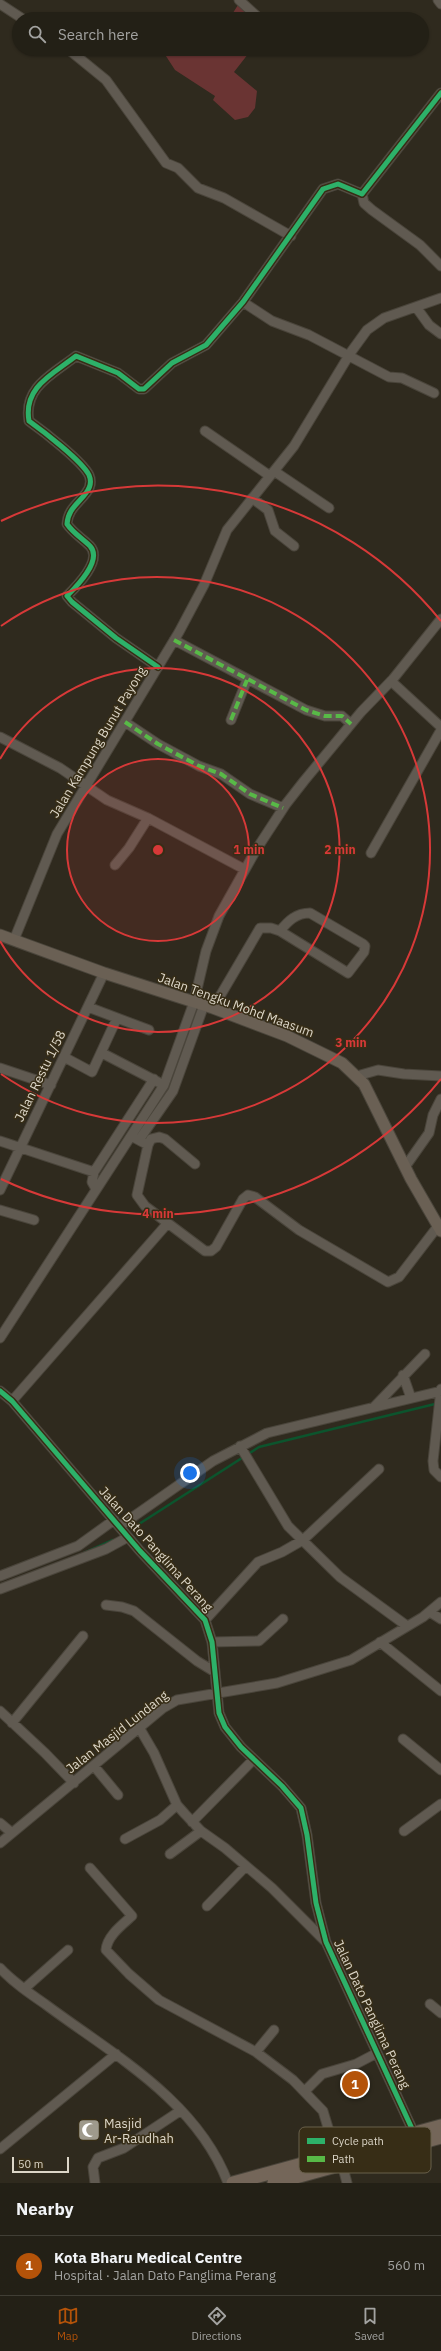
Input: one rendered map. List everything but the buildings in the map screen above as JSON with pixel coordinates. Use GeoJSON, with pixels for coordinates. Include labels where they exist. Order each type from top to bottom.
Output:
{"type":"FeatureCollection","features":[{"type":"Feature","properties":{"kind":"highway"},"geometry":{"type":"LineString","coordinates":[[431,2129],[441,2126]]}},
{"type":"Feature","properties":{"kind":"highway"},"geometry":{"type":"LineString","coordinates":[[431,2139],[441,2137]]}},
{"type":"Feature","properties":{"kind":"highway"},"geometry":{"type":"LineString","coordinates":[[234,2183],[299,2168]]}},
{"type":"Feature","properties":{"kind":"highway"},"geometry":{"type":"LineString","coordinates":[[274,2183],[301,2173]]}},
{"type":"Feature","properties":{"kind":"main road","name":"Jalan Tengku Mohd Maasum"},"geometry":{"type":"LineString","coordinates":[[0,935],[104,973],[204,1005],[287,1036],[332,1056],[357,1076],[364,1084],[405,1167],[439,1229]]}},
{"type":"Feature","properties":{"kind":"street"},"geometry":{"type":"LineString","coordinates":[[239,0],[252,12]]}},
{"type":"Feature","properties":{"kind":"street"},"geometry":{"type":"LineString","coordinates":[[438,0],[441,4]]}},
{"type":"Feature","properties":{"kind":"street"},"geometry":{"type":"LineString","coordinates":[[0,4],[12,12]]}},
{"type":"Feature","properties":{"kind":"street"},"geometry":{"type":"LineString","coordinates":[[77,56],[106,80],[166,163],[178,168],[198,188],[224,198],[291,236]]}},
{"type":"Feature","properties":{"kind":"street"},"geometry":{"type":"LineString","coordinates":[[362,194],[441,93]]}},
{"type":"Feature","properties":{"kind":"street"},"geometry":{"type":"LineString","coordinates":[[158,667],[116,638],[72,602],[67,596],[79,583],[91,564],[93,555],[91,547],[67,524],[68,516],[73,507],[86,493],[91,481],[89,474],[61,446],[29,422],[27,406],[45,378],[76,356],[118,373],[139,389],[144,389],[172,363],[206,345],[243,302],[323,189],[330,185],[338,184],[362,194]]}},
{"type":"Feature","properties":{"kind":"street"},"geometry":{"type":"LineString","coordinates":[[362,194],[364,203],[420,245],[441,266]]}},
{"type":"Feature","properties":{"kind":"street","name":"Jalan Kampung Bunut Payong"},"geometry":{"type":"LineString","coordinates":[[14,940],[57,834],[174,640],[204,585],[221,541],[252,498],[294,446],[349,355],[367,330],[375,323],[441,298]]}},
{"type":"Feature","properties":{"kind":"street"},"geometry":{"type":"LineString","coordinates":[[243,302],[272,321],[309,334],[389,377],[402,378],[434,393]]}},
{"type":"Feature","properties":{"kind":"street"},"geometry":{"type":"LineString","coordinates":[[416,307],[429,325],[441,334]]}},
{"type":"Feature","properties":{"kind":"street"},"geometry":{"type":"LineString","coordinates":[[205,431],[329,508]]}},
{"type":"Feature","properties":{"kind":"street"},"geometry":{"type":"LineString","coordinates":[[252,498],[268,510],[275,531],[294,546]]}},
{"type":"Feature","properties":{"kind":"street"},"geometry":{"type":"LineString","coordinates":[[0,1338],[96,1189],[172,1091],[204,1005],[206,952],[219,916],[244,870],[283,808],[351,724],[391,681],[441,619]]}},
{"type":"Feature","properties":{"kind":"street"},"geometry":{"type":"LineString","coordinates":[[174,640],[306,710],[329,717],[342,716],[351,724]]}},
{"type":"Feature","properties":{"kind":"street"},"geometry":{"type":"LineString","coordinates":[[231,720],[247,680]]}},
{"type":"Feature","properties":{"kind":"street"},"geometry":{"type":"LineString","coordinates":[[371,853],[441,728],[391,681]]}},
{"type":"Feature","properties":{"kind":"street"},"geometry":{"type":"LineString","coordinates":[[125,722],[158,744],[199,766],[221,774],[250,794],[283,808]]}},
{"type":"Feature","properties":{"kind":"street"},"geometry":{"type":"LineString","coordinates":[[0,737],[60,768],[107,800],[148,818],[244,870]]}},
{"type":"Feature","properties":{"kind":"street"},"geometry":{"type":"LineString","coordinates":[[115,865],[130,848],[148,818]]}},
{"type":"Feature","properties":{"kind":"street"},"geometry":{"type":"LineString","coordinates":[[135,1138],[164,1085],[204,1005],[260,928],[271,928],[280,931],[348,973],[364,952],[365,946],[363,944],[310,913],[303,913],[290,919],[280,931]]}},
{"type":"Feature","properties":{"kind":"street","name":"Jalan Restu 1/58"},"geometry":{"type":"LineString","coordinates":[[0,1190],[104,973]]}},
{"type":"Feature","properties":{"kind":"street"},"geometry":{"type":"LineString","coordinates":[[88,1007],[150,1030]]}},
{"type":"Feature","properties":{"kind":"street"},"geometry":{"type":"LineString","coordinates":[[64,1057],[92,1072],[117,1018]]}},
{"type":"Feature","properties":{"kind":"street"},"geometry":{"type":"LineString","coordinates":[[102,1053],[164,1085]]}},
{"type":"Feature","properties":{"kind":"street"},"geometry":{"type":"LineString","coordinates":[[0,1068],[50,1085]]}},
{"type":"Feature","properties":{"kind":"street"},"geometry":{"type":"LineString","coordinates":[[357,1076],[378,1070],[404,1074],[441,1076]]}},
{"type":"Feature","properties":{"kind":"street"},"geometry":{"type":"LineString","coordinates":[[96,1189],[92,1182],[94,1172],[154,1079]]}},
{"type":"Feature","properties":{"kind":"street"},"geometry":{"type":"LineString","coordinates":[[405,1167],[429,1133],[432,1115],[441,1099]]}},
{"type":"Feature","properties":{"kind":"street"},"geometry":{"type":"LineString","coordinates":[[195,1164],[165,1139],[160,1137],[151,1139],[148,1145],[137,1195],[142,1203],[167,1224],[205,1251],[211,1251],[216,1247],[243,1199],[248,1195],[255,1197],[299,1230],[388,1282],[399,1277],[439,1229]]}},
{"type":"Feature","properties":{"kind":"street"},"geometry":{"type":"LineString","coordinates":[[135,1138],[148,1145]]}},
{"type":"Feature","properties":{"kind":"street"},"geometry":{"type":"LineString","coordinates":[[0,1141],[94,1172]]}},
{"type":"Feature","properties":{"kind":"street"},"geometry":{"type":"LineString","coordinates":[[0,1210],[34,1220]]}},
{"type":"Feature","properties":{"kind":"street"},"geometry":{"type":"LineString","coordinates":[[12,1401],[167,1224]]}},
{"type":"Feature","properties":{"kind":"street"},"geometry":{"type":"LineString","coordinates":[[374,1407],[402,1375],[425,1354]]}},
{"type":"Feature","properties":{"kind":"street"},"geometry":{"type":"LineString","coordinates":[[402,1375],[411,1398]]}},
{"type":"Feature","properties":{"kind":"street"},"geometry":{"type":"LineString","coordinates":[[0,1576],[78,1546],[117,1523],[206,1465],[243,1451],[267,1433],[440,1390],[433,1461],[434,1470],[441,1477]]}},
{"type":"Feature","properties":{"kind":"street","name":"Jalan Dato Panglima Perang"},"geometry":{"type":"LineString","coordinates":[[0,1391],[12,1401],[128,1537],[205,1620],[212,1642],[219,1713],[225,1727],[253,1760],[282,1786],[301,1808],[308,1835],[316,1903],[326,1942],[411,2127]]}},
{"type":"Feature","properties":{"kind":"street"},"geometry":{"type":"LineString","coordinates":[[243,1451],[288,1526],[340,1577],[407,1626]]}},
{"type":"Feature","properties":{"kind":"street"},"geometry":{"type":"LineString","coordinates":[[205,1620],[258,1562],[282,1552],[303,1540],[379,1469]]}},
{"type":"Feature","properties":{"kind":"street"},"geometry":{"type":"LineString","coordinates":[[0,1589],[106,1548],[128,1537]]}},
{"type":"Feature","properties":{"kind":"street","name":"Jalan Masjid Lundang"},"geometry":{"type":"LineString","coordinates":[[0,1843],[177,1700],[277,1682],[350,1660],[430,1612],[441,1602]]}},
{"type":"Feature","properties":{"kind":"street"},"geometry":{"type":"LineString","coordinates":[[106,1605],[122,1606],[134,1611],[197,1661],[215,1672]]}},
{"type":"Feature","properties":{"kind":"street"},"geometry":{"type":"LineString","coordinates":[[430,1612],[441,1619]]}},
{"type":"Feature","properties":{"kind":"street"},"geometry":{"type":"LineString","coordinates":[[212,1642],[248,1640],[259,1642],[283,1619]]}},
{"type":"Feature","properties":{"kind":"street"},"geometry":{"type":"LineString","coordinates":[[12,1723],[83,1636]]}},
{"type":"Feature","properties":{"kind":"street"},"geometry":{"type":"LineString","coordinates":[[380,1642],[441,1691]]}},
{"type":"Feature","properties":{"kind":"street"},"geometry":{"type":"LineString","coordinates":[[0,1711],[74,1783]]}},
{"type":"Feature","properties":{"kind":"street"},"geometry":{"type":"LineString","coordinates":[[140,1729],[154,1753],[177,1805],[201,1831],[225,1848],[272,1888],[326,1942]]}},
{"type":"Feature","properties":{"kind":"street"},"geometry":{"type":"LineString","coordinates":[[403,1739],[441,1770]]}},
{"type":"Feature","properties":{"kind":"street"},"geometry":{"type":"LineString","coordinates":[[192,1822],[253,1760]]}},
{"type":"Feature","properties":{"kind":"street"},"geometry":{"type":"LineString","coordinates":[[94,1766],[118,1795]]}},
{"type":"Feature","properties":{"kind":"street"},"geometry":{"type":"LineString","coordinates":[[404,1831],[441,1804]]}},
{"type":"Feature","properties":{"kind":"street"},"geometry":{"type":"LineString","coordinates":[[125,1839],[160,1820],[177,1805]]}},
{"type":"Feature","properties":{"kind":"street"},"geometry":{"type":"LineString","coordinates":[[0,1823],[12,1833]]}},
{"type":"Feature","properties":{"kind":"street"},"geometry":{"type":"LineString","coordinates":[[170,1854],[201,1831]]}},
{"type":"Feature","properties":{"kind":"street"},"geometry":{"type":"LineString","coordinates":[[207,1906],[245,1866]]}},
{"type":"Feature","properties":{"kind":"street"},"geometry":{"type":"LineString","coordinates":[[90,1868],[132,1916],[106,1943],[106,1950],[128,1974],[159,2000],[256,2052],[286,2074],[323,2110],[329,2127]]}},
{"type":"Feature","properties":{"kind":"street"},"geometry":{"type":"LineString","coordinates":[[24,1989],[68,1950]]}},
{"type":"Feature","properties":{"kind":"street"},"geometry":{"type":"LineString","coordinates":[[0,1968],[24,1989],[74,2026],[142,2073],[211,2145],[228,2183]]}},
{"type":"Feature","properties":{"kind":"street"},"geometry":{"type":"LineString","coordinates":[[430,2004],[441,2013]]}},
{"type":"Feature","properties":{"kind":"street"},"geometry":{"type":"LineString","coordinates":[[256,2052],[274,2030]]}},
{"type":"Feature","properties":{"kind":"street"},"geometry":{"type":"LineString","coordinates":[[305,2091],[322,2074],[353,2065],[377,2053]]}},
{"type":"Feature","properties":{"kind":"street"},"geometry":{"type":"LineString","coordinates":[[0,2149],[116,2054]]}},
{"type":"Feature","properties":{"kind":"street"},"geometry":{"type":"LineString","coordinates":[[95,2183],[93,2167],[98,2158],[124,2148],[180,2111]]}},
{"type":"Feature","properties":{"kind":"street"},"geometry":{"type":"LineString","coordinates":[[344,2173],[347,2183]]}},
{"type":"Feature","properties":{"kind":"shaded area"},"geometry":{"type":"Polygon","coordinates":[[[238,5],[246,12],[234,12],[238,5]]]}},
{"type":"Feature","properties":{"kind":"shaded area"},"geometry":{"type":"Polygon","coordinates":[[[166,56],[247,56],[234,72],[257,91],[255,108],[248,117],[235,120],[213,100],[215,96],[175,70],[166,56]]]}},
{"type":"Feature","properties":{"kind":"waterway"},"geometry":{"type":"LineString","coordinates":[[139,1524],[259,1447],[435,1404]]}},
{"type":"Feature","properties":{"kind":"waterway"},"geometry":{"type":"LineString","coordinates":[[84,1553],[113,1540]]}},
{"type":"Feature","properties":{"kind":"marked path"},"geometry":{"type":"LineString","coordinates":[[174,640],[306,710],[325,716],[342,716],[351,724]]}},
{"type":"Feature","properties":{"kind":"marked path"},"geometry":{"type":"LineString","coordinates":[[231,720],[247,680]]}},
{"type":"Feature","properties":{"kind":"marked path"},"geometry":{"type":"LineString","coordinates":[[125,722],[158,744],[199,766],[221,774],[250,794],[283,808]]}},
{"type":"Feature","properties":{"kind":"cycle path"},"geometry":{"type":"LineString","coordinates":[[158,667],[116,638],[72,602],[67,596],[77,586],[87,572],[93,558],[93,552],[90,546],[67,524],[71,510],[89,489],[90,480],[89,475],[79,462],[62,446],[29,421],[28,409],[35,390],[49,376],[76,356],[118,373],[139,389],[144,389],[172,363],[206,345],[243,302],[323,189],[338,184],[362,194],[441,93]]}},
{"type":"Feature","properties":{"kind":"cycle path"},"geometry":{"type":"LineString","coordinates":[[0,1391],[12,1401],[140,1551],[205,1620],[212,1642],[219,1713],[225,1727],[241,1747],[282,1786],[301,1808],[307,1835],[316,1903],[326,1942],[411,2127]]}},
{"type":"Feature","properties":{"kind":"place","name":"Kota Bharu Medical Centre"},"geometry":{"type":"Point","coordinates":[355,2084]}},
{"type":"Feature","properties":{"kind":"place","name":"Masjid Ar-Raudhah"},"geometry":{"type":"Point","coordinates":[89,2130]}}]}
